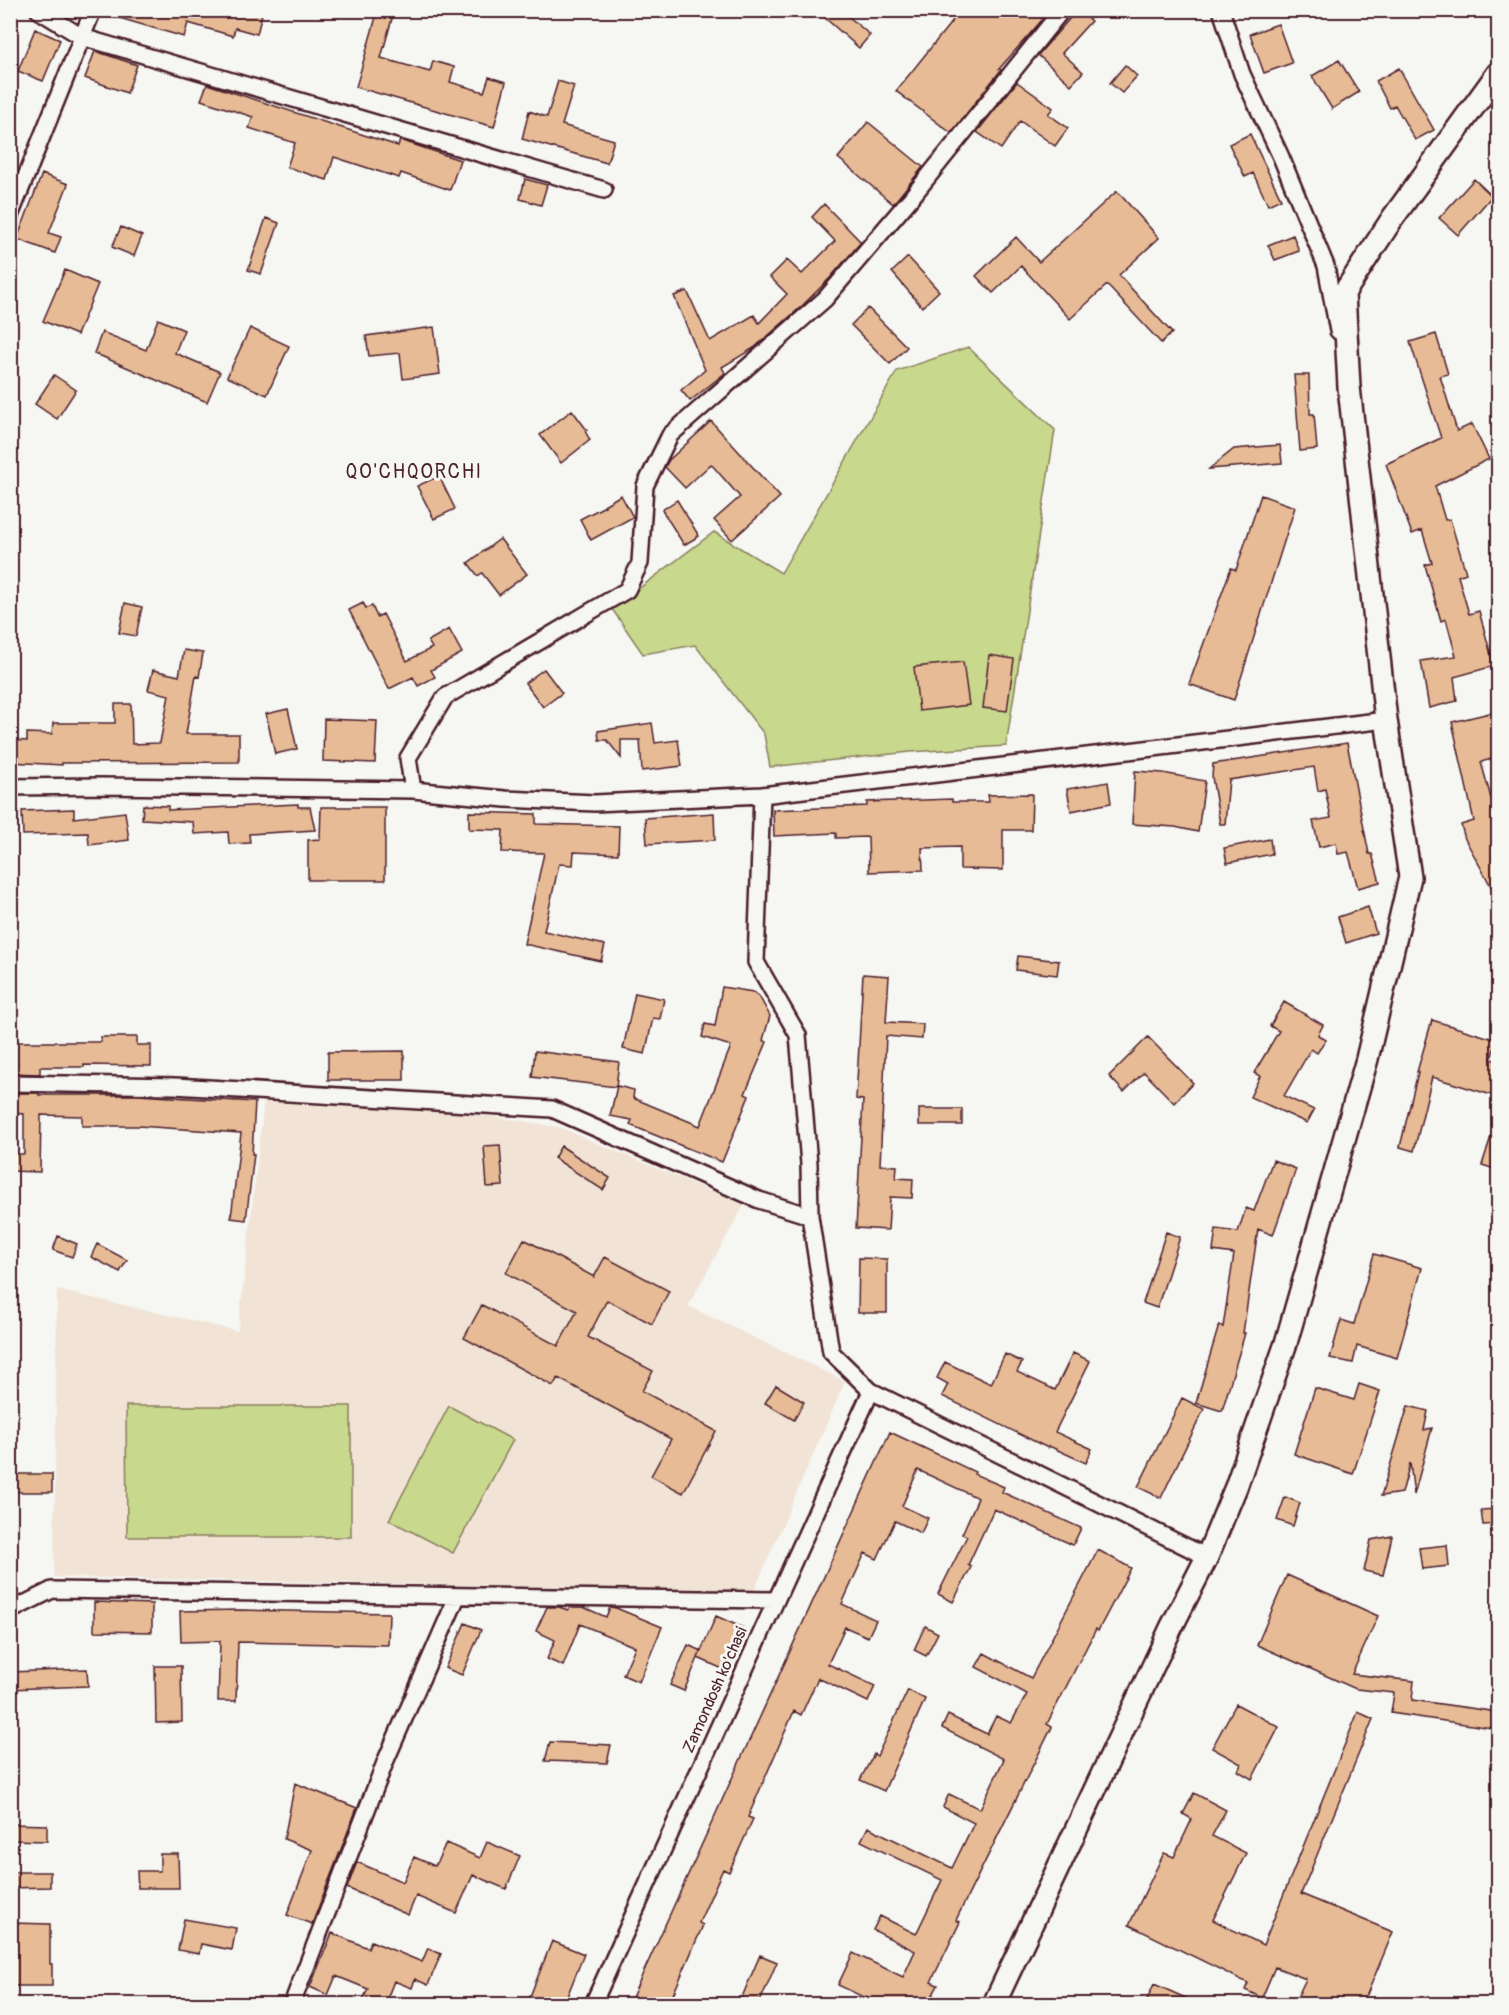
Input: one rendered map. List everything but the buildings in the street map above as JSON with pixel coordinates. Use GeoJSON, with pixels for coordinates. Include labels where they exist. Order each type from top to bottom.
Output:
{"type":"FeatureCollection","features":[{"type":"Feature","properties":{"kind":"main road"},"geometry":{"type":"LineString","coordinates":[[994,2004],[1170,1628],[1208,1557],[1236,1487],[1293,1321],[1367,1059],[1410,877],[1386,720],[1349,387],[1344,293],[1392,219],[1498,73]]}},
{"type":"Feature","properties":{"kind":"street"},"geometry":{"type":"LineString","coordinates":[[38,10],[82,37],[604,190]]}},
{"type":"Feature","properties":{"kind":"street"},"geometry":{"type":"LineString","coordinates":[[10,216],[93,10]]}},
{"type":"Feature","properties":{"kind":"street"},"geometry":{"type":"LineString","coordinates":[[413,790],[408,758],[445,698],[627,590],[640,563],[645,486],[670,435],[825,299],[912,198],[1062,10]]}},
{"type":"Feature","properties":{"kind":"street"},"geometry":{"type":"LineString","coordinates":[[1221,10],[1242,74],[1281,157],[1326,266],[1349,387]]}},
{"type":"Feature","properties":{"kind":"street"},"geometry":{"type":"LineString","coordinates":[[10,787],[413,790],[505,799],[595,803],[762,795],[1386,720]]}},
{"type":"Feature","properties":{"kind":"street"},"geometry":{"type":"LineString","coordinates":[[762,795],[756,962],[798,1035],[809,1164],[810,1216],[831,1352],[871,1391],[1165,1538],[1208,1557]]}},
{"type":"Feature","properties":{"kind":"street"},"geometry":{"type":"LineString","coordinates":[[10,1083],[175,1086],[552,1109],[759,1200],[810,1216]]}},
{"type":"Feature","properties":{"kind":"street","name":"Zamondosh ko'chasi"},"geometry":{"type":"LineString","coordinates":[[593,2004],[871,1391]]}},
{"type":"Feature","properties":{"kind":"street"},"geometry":{"type":"LineString","coordinates":[[10,1611],[52,1590],[775,1600]]}},
{"type":"Feature","properties":{"kind":"street"},"geometry":{"type":"LineString","coordinates":[[292,2004],[386,1760],[457,1597]]}},
{"type":"Feature","properties":{"kind":"shaded area"},"geometry":{"type":"Polygon","coordinates":[[[264,1102],[477,1114],[559,1127],[744,1205],[688,1306],[845,1381],[754,1591],[54,1577],[57,1290],[238,1331],[264,1102]]]}},
{"type":"Feature","properties":{"kind":"green space"},"geometry":{"type":"Polygon","coordinates":[[[968,347],[1055,430],[1006,746],[910,752],[770,767],[764,734],[695,645],[643,654],[612,609],[714,532],[781,573],[897,371],[968,347]]]}},
{"type":"Feature","properties":{"kind":"green space"},"geometry":{"type":"Polygon","coordinates":[[[126,1406],[351,1406],[351,1537],[127,1537],[126,1406]]]}},
{"type":"Feature","properties":{"kind":"green space"},"geometry":{"type":"Polygon","coordinates":[[[449,1406],[513,1440],[453,1553],[389,1520],[449,1406]]]}},
{"type":"Feature","properties":{"kind":"district","name":"QO'CHQORCHI"},"geometry":{"type":"Point","coordinates":[414,471]}}]}
